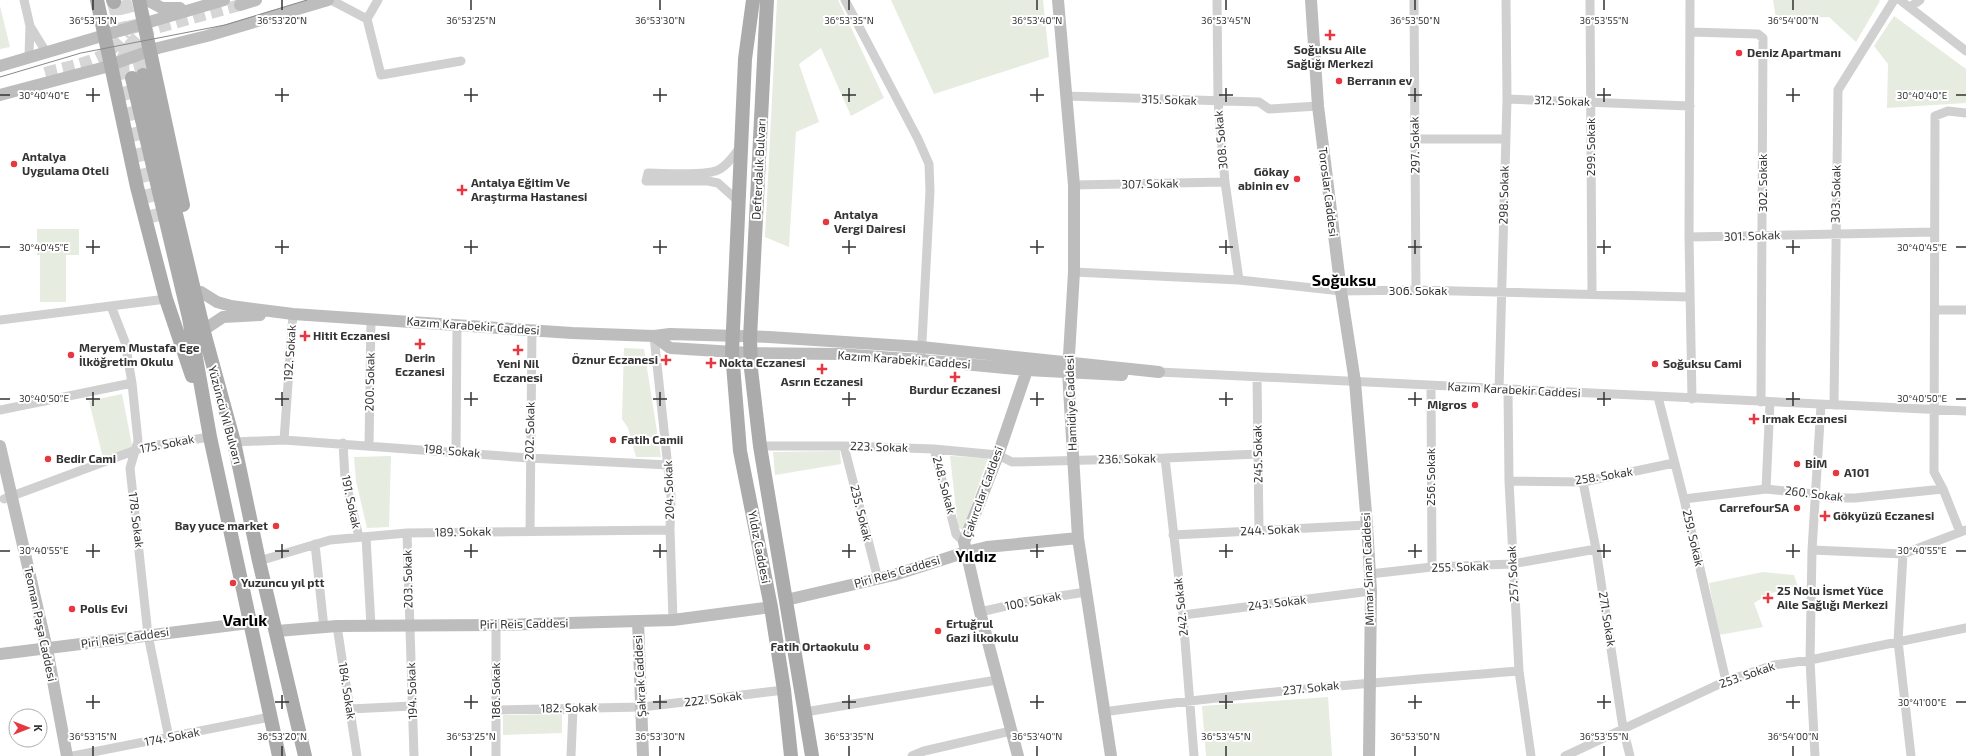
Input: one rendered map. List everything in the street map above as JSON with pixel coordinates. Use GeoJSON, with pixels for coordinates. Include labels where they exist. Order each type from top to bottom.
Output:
{"type":"FeatureCollection","features":[{"type":"Feature","properties":{"kind":"main road"},"geometry":{"type":"LineString","coordinates":[[98,0],[137,187],[166,299],[207,422]]}},
{"type":"Feature","properties":{"kind":"main road"},"geometry":{"type":"LineString","coordinates":[[139,0],[157,80],[226,417]]}},
{"type":"Feature","properties":{"kind":"main road","name":"Defterdalık Bulvarı"},"geometry":{"type":"LineString","coordinates":[[734,337],[738,201],[745,59],[753,0]]}},
{"type":"Feature","properties":{"kind":"main road","name":"Defterdalık Bulvarı"},"geometry":{"type":"LineString","coordinates":[[750,338],[767,0]]}},
{"type":"Feature","properties":{"kind":"main road","name":"Yüzüncü Yıl Bulvarı"},"geometry":{"type":"LineString","coordinates":[[279,756],[249,623],[207,422],[189,318],[138,76],[204,336],[234,442],[259,561],[277,631],[305,756]]}},
{"type":"Feature","properties":{"kind":"main road"},"geometry":{"type":"LineString","coordinates":[[156,222],[207,422]]}},
{"type":"Feature","properties":{"kind":"main road","name":"Yıldız Caddesi"},"geometry":{"type":"LineString","coordinates":[[734,337],[732,352],[740,451],[771,607],[784,690],[791,756]]}},
{"type":"Feature","properties":{"kind":"main road","name":"Yıldız Caddesi"},"geometry":{"type":"LineString","coordinates":[[750,338],[750,353],[760,446],[812,756]]}},
{"type":"Feature","properties":{"kind":"street"},"geometry":{"type":"LineString","coordinates":[[24,0],[30,26],[29,56]]}},
{"type":"Feature","properties":{"kind":"street"},"geometry":{"type":"LineString","coordinates":[[147,0],[155,6],[167,9],[205,6]]}},
{"type":"Feature","properties":{"kind":"street"},"geometry":{"type":"LineString","coordinates":[[0,66],[29,56],[224,0]]}},
{"type":"Feature","properties":{"kind":"street"},"geometry":{"type":"LineString","coordinates":[[240,5],[256,0]]}},
{"type":"Feature","properties":{"kind":"street"},"geometry":{"type":"LineString","coordinates":[[0,94],[112,65],[150,51],[329,0],[367,19]]}},
{"type":"Feature","properties":{"kind":"street"},"geometry":{"type":"LineString","coordinates":[[378,0],[367,19],[381,76],[461,61]]}},
{"type":"Feature","properties":{"kind":"street"},"geometry":{"type":"LineString","coordinates":[[845,0],[918,139],[929,164],[930,191],[921,353]]}},
{"type":"Feature","properties":{"kind":"street","name":"Hamidiye Caddesi"},"geometry":{"type":"LineString","coordinates":[[1058,0],[1074,185],[1074,272],[1068,367],[1078,538],[1111,756]]}},
{"type":"Feature","properties":{"kind":"street","name":"308. Sokak"},"geometry":{"type":"LineString","coordinates":[[1217,0],[1218,101],[1225,182],[1239,280]]}},
{"type":"Feature","properties":{"kind":"street","name":"Toroslar Caddesi"},"geometry":{"type":"LineString","coordinates":[[1311,0],[1318,106],[1341,291],[1355,382]]}},
{"type":"Feature","properties":{"kind":"street","name":"297. Sokak"},"geometry":{"type":"LineString","coordinates":[[1414,0],[1416,290]]}},
{"type":"Feature","properties":{"kind":"street","name":"298. Sokak"},"geometry":{"type":"LineString","coordinates":[[1504,390],[1502,292],[1507,99],[1506,0]]}},
{"type":"Feature","properties":{"kind":"street","name":"299. Sokak"},"geometry":{"type":"LineString","coordinates":[[1590,0],[1592,294]]}},
{"type":"Feature","properties":{"kind":"street"},"geometry":{"type":"LineString","coordinates":[[1690,0],[1689,238],[1692,398]]}},
{"type":"Feature","properties":{"kind":"street","name":"303. Sokak"},"geometry":{"type":"LineString","coordinates":[[1834,405],[1838,90],[1894,0]]}},
{"type":"Feature","properties":{"kind":"street"},"geometry":{"type":"LineString","coordinates":[[1900,0],[1966,51]]}},
{"type":"Feature","properties":{"kind":"street"},"geometry":{"type":"LineString","coordinates":[[1910,7],[1920,0]]}},
{"type":"Feature","properties":{"kind":"street"},"geometry":{"type":"LineString","coordinates":[[30,26],[46,52]]}},
{"type":"Feature","properties":{"kind":"street","name":"302. Sokak"},"geometry":{"type":"LineString","coordinates":[[1690,32],[1758,34],[1763,38],[1761,402]]}},
{"type":"Feature","properties":{"kind":"street"},"geometry":{"type":"LineString","coordinates":[[157,80],[160,57],[166,50],[178,43]]}},
{"type":"Feature","properties":{"kind":"street"},"geometry":{"type":"LineString","coordinates":[[0,86],[45,74]]}},
{"type":"Feature","properties":{"kind":"street","name":"315. Sokak"},"geometry":{"type":"LineString","coordinates":[[1066,96],[1259,102],[1269,109],[1318,106]]}},
{"type":"Feature","properties":{"kind":"street","name":"312. Sokak"},"geometry":{"type":"LineString","coordinates":[[1507,99],[1690,106]]}},
{"type":"Feature","properties":{"kind":"street"},"geometry":{"type":"LineString","coordinates":[[1812,550],[1903,554],[1963,531],[1934,472],[1934,116],[1948,110],[1966,113]]}},
{"type":"Feature","properties":{"kind":"street"},"geometry":{"type":"LineString","coordinates":[[1415,139],[1506,139]]}},
{"type":"Feature","properties":{"kind":"street"},"geometry":{"type":"LineString","coordinates":[[738,201],[718,183],[646,181],[648,173],[708,173],[719,170],[728,163],[741,146]]}},
{"type":"Feature","properties":{"kind":"street","name":"307. Sokak"},"geometry":{"type":"LineString","coordinates":[[1074,185],[1225,182]]}},
{"type":"Feature","properties":{"kind":"street","name":"301. Sokak"},"geometry":{"type":"LineString","coordinates":[[1689,238],[1836,233],[1934,232]]}},
{"type":"Feature","properties":{"kind":"street","name":"306. Sokak"},"geometry":{"type":"LineString","coordinates":[[1074,272],[1239,280],[1341,291],[1416,290],[1690,297]]}},
{"type":"Feature","properties":{"kind":"street"},"geometry":{"type":"LineString","coordinates":[[201,292],[217,302],[231,306],[293,314]]}},
{"type":"Feature","properties":{"kind":"street"},"geometry":{"type":"LineString","coordinates":[[0,320],[166,299]]}},
{"type":"Feature","properties":{"kind":"street","name":"178. Sokak"},"geometry":{"type":"LineString","coordinates":[[110,306],[125,342],[132,383],[138,442],[130,468],[148,635],[169,738]]}},
{"type":"Feature","properties":{"kind":"street"},"geometry":{"type":"LineString","coordinates":[[1934,310],[1966,310]]}},
{"type":"Feature","properties":{"kind":"street"},"geometry":{"type":"LineString","coordinates":[[208,327],[223,318],[293,314]]}},
{"type":"Feature","properties":{"kind":"street","name":"Kazım Karabekir Caddesi"},"geometry":{"type":"LineString","coordinates":[[293,314],[457,326],[654,336],[670,334],[750,338],[769,337],[1068,367],[1130,375],[1159,372],[1504,390],[1966,411]]}},
{"type":"Feature","properties":{"kind":"street","name":"192. Sokak"},"geometry":{"type":"LineString","coordinates":[[284,440],[293,314]]}},
{"type":"Feature","properties":{"kind":"street","name":"200. Sokak"},"geometry":{"type":"LineString","coordinates":[[369,445],[371,319]]}},
{"type":"Feature","properties":{"kind":"street"},"geometry":{"type":"LineString","coordinates":[[456,451],[457,326]]}},
{"type":"Feature","properties":{"kind":"street","name":"202. Sokak"},"geometry":{"type":"LineString","coordinates":[[530,531],[532,330]]}},
{"type":"Feature","properties":{"kind":"street","name":"Kazım Karabekir Caddesi"},"geometry":{"type":"LineString","coordinates":[[654,336],[670,348],[750,353],[921,353],[1027,370],[1068,367]]}},
{"type":"Feature","properties":{"kind":"street","name":"204. Sokak"},"geometry":{"type":"LineString","coordinates":[[654,336],[672,496],[670,530],[673,620]]}},
{"type":"Feature","properties":{"kind":"street","name":"Çakırcılar Caddesi"},"geometry":{"type":"LineString","coordinates":[[1018,756],[997,680],[965,547],[1027,370]]}},
{"type":"Feature","properties":{"kind":"street","name":"245. Sokak"},"geometry":{"type":"LineString","coordinates":[[1257,377],[1258,530]]}},
{"type":"Feature","properties":{"kind":"street","name":"Mimar Sinan Caddesi"},"geometry":{"type":"LineString","coordinates":[[1355,382],[1368,525],[1371,591],[1369,756]]}},
{"type":"Feature","properties":{"kind":"street"},"geometry":{"type":"LineString","coordinates":[[0,410],[132,383]]}},
{"type":"Feature","properties":{"kind":"street","name":"256. Sokak"},"geometry":{"type":"LineString","coordinates":[[1431,386],[1432,567]]}},
{"type":"Feature","properties":{"kind":"street","name":"257. Sokak"},"geometry":{"type":"LineString","coordinates":[[1504,390],[1512,564],[1519,671],[1531,756]]}},
{"type":"Feature","properties":{"kind":"street","name":"259. Sokak"},"geometry":{"type":"LineString","coordinates":[[1658,397],[1684,499],[1726,681]]}},
{"type":"Feature","properties":{"kind":"street"},"geometry":{"type":"LineString","coordinates":[[1766,488],[1770,402]]}},
{"type":"Feature","properties":{"kind":"street"},"geometry":{"type":"LineString","coordinates":[[1815,756],[1810,660],[1812,550],[1821,404]]}},
{"type":"Feature","properties":{"kind":"street","name":"175. Sokak"},"geometry":{"type":"LineString","coordinates":[[8,497],[144,447],[210,436]]}},
{"type":"Feature","properties":{"kind":"street","name":"198. Sokak"},"geometry":{"type":"LineString","coordinates":[[234,442],[284,440],[343,443],[530,458],[669,465]]}},
{"type":"Feature","properties":{"kind":"street","name":"191. Sokak"},"geometry":{"type":"LineString","coordinates":[[343,443],[345,479],[363,537],[371,626]]}},
{"type":"Feature","properties":{"kind":"street","name":"Teoman Paşa Caddesi"},"geometry":{"type":"LineString","coordinates":[[0,446],[8,497],[47,649],[68,756]]}},
{"type":"Feature","properties":{"kind":"street","name":"223. Sokak"},"geometry":{"type":"LineString","coordinates":[[760,446],[844,446],[934,449],[998,455]]}},
{"type":"Feature","properties":{"kind":"street","name":"235. Sokak"},"geometry":{"type":"LineString","coordinates":[[844,446],[878,579]]}},
{"type":"Feature","properties":{"kind":"street","name":"248. Sokak"},"geometry":{"type":"LineString","coordinates":[[934,449],[956,534],[965,547]]}},
{"type":"Feature","properties":{"kind":"street","name":"236. Sokak"},"geometry":{"type":"LineString","coordinates":[[998,455],[1012,462],[1258,454]]}},
{"type":"Feature","properties":{"kind":"street","name":"242. Sokak"},"geometry":{"type":"LineString","coordinates":[[1165,458],[1183,615],[1194,756]]}},
{"type":"Feature","properties":{"kind":"street","name":"258. Sokak"},"geometry":{"type":"LineString","coordinates":[[1508,481],[1584,482],[1674,463]]}},
{"type":"Feature","properties":{"kind":"street","name":"271. Sokak"},"geometry":{"type":"LineString","coordinates":[[1584,482],[1596,549],[1623,728],[1630,756]]}},
{"type":"Feature","properties":{"kind":"street","name":"260. Sokak"},"geometry":{"type":"LineString","coordinates":[[1684,499],[1766,488],[1815,494],[1831,498],[1855,498],[1943,489]]}},
{"type":"Feature","properties":{"kind":"street","name":"244. Sokak"},"geometry":{"type":"LineString","coordinates":[[1173,535],[1368,525]]}},
{"type":"Feature","properties":{"kind":"street","name":"189. Sokak"},"geometry":{"type":"LineString","coordinates":[[259,561],[330,540],[407,533],[670,530]]}},
{"type":"Feature","properties":{"kind":"street","name":"203. Sokak"},"geometry":{"type":"LineString","coordinates":[[407,533],[409,626]]}},
{"type":"Feature","properties":{"kind":"street","name":"Piri Reis Caddesi"},"geometry":{"type":"LineString","coordinates":[[786,600],[878,579],[965,547],[987,547],[1078,538]]}},
{"type":"Feature","properties":{"kind":"street"},"geometry":{"type":"LineString","coordinates":[[315,544],[324,628]]}},
{"type":"Feature","properties":{"kind":"street","name":"255. Sokak"},"geometry":{"type":"LineString","coordinates":[[1370,574],[1432,567],[1512,564],[1596,549]]}},
{"type":"Feature","properties":{"kind":"street"},"geometry":{"type":"LineString","coordinates":[[1903,554],[1898,641],[1911,756]]}},
{"type":"Feature","properties":{"kind":"street","name":"243. Sokak"},"geometry":{"type":"LineString","coordinates":[[1183,615],[1371,591]]}},
{"type":"Feature","properties":{"kind":"street","name":"100. Sokak"},"geometry":{"type":"LineString","coordinates":[[980,612],[1028,601],[1086,592]]}},
{"type":"Feature","properties":{"kind":"street","name":"Piri Reis Caddesi"},"geometry":{"type":"LineString","coordinates":[[277,631],[337,626],[496,625],[673,620],[771,607]]}},
{"type":"Feature","properties":{"kind":"street","name":"Şakrak Caddesi"},"geometry":{"type":"LineString","coordinates":[[638,621],[643,756]]}},
{"type":"Feature","properties":{"kind":"street","name":"Piri Reis Caddesi"},"geometry":{"type":"LineString","coordinates":[[0,654],[249,623]]}},
{"type":"Feature","properties":{"kind":"street","name":"186. Sokak"},"geometry":{"type":"LineString","coordinates":[[496,625],[496,756]]}},
{"type":"Feature","properties":{"kind":"street","name":"184. Sokak"},"geometry":{"type":"LineString","coordinates":[[337,626],[357,756]]}},
{"type":"Feature","properties":{"kind":"street","name":"194. Sokak"},"geometry":{"type":"LineString","coordinates":[[409,626],[414,756]]}},
{"type":"Feature","properties":{"kind":"street","name":"253. Sokak"},"geometry":{"type":"LineString","coordinates":[[1565,756],[1726,681],[1774,664],[1810,660],[1966,628]]}},
{"type":"Feature","properties":{"kind":"street","name":"237. Sokak"},"geometry":{"type":"LineString","coordinates":[[1104,712],[1189,700],[1371,682],[1519,671]]}},
{"type":"Feature","properties":{"kind":"street"},"geometry":{"type":"LineString","coordinates":[[805,712],[997,680]]}},
{"type":"Feature","properties":{"kind":"street","name":"222. Sokak"},"geometry":{"type":"LineString","coordinates":[[642,707],[784,690]]}},
{"type":"Feature","properties":{"kind":"street"},"geometry":{"type":"LineString","coordinates":[[350,709],[412,706]]}},
{"type":"Feature","properties":{"kind":"street","name":"182. Sokak"},"geometry":{"type":"LineString","coordinates":[[497,710],[642,707]]}},
{"type":"Feature","properties":{"kind":"street"},"geometry":{"type":"LineString","coordinates":[[570,756],[573,708]]}},
{"type":"Feature","properties":{"kind":"street","name":"174. Sokak"},"geometry":{"type":"LineString","coordinates":[[73,756],[270,717]]}},
{"type":"Feature","properties":{"kind":"street"},"geometry":{"type":"LineString","coordinates":[[912,756],[924,751],[1011,731]]}},
{"type":"Feature","properties":{"kind":"shaded area"},"geometry":{"type":"Polygon","coordinates":[[[777,0],[838,0],[884,98],[851,116],[821,48],[799,64],[819,122],[796,132],[789,247],[765,237],[777,0]]]}},
{"type":"Feature","properties":{"kind":"shaded area"},"geometry":{"type":"Polygon","coordinates":[[[891,0],[1043,0],[1049,57],[934,94],[891,0]]]}},
{"type":"Feature","properties":{"kind":"shaded area"},"geometry":{"type":"Polygon","coordinates":[[[1773,0],[1880,1],[1856,42],[1829,17],[1776,19],[1773,0]]]}},
{"type":"Feature","properties":{"kind":"shaded area"},"geometry":{"type":"Polygon","coordinates":[[[0,6],[10,47],[0,49],[0,6]]]}},
{"type":"Feature","properties":{"kind":"shaded area"},"geometry":{"type":"Polygon","coordinates":[[[1894,16],[1966,69],[1966,103],[1887,108],[1888,64],[1874,46],[1894,16]]]}},
{"type":"Feature","properties":{"kind":"shaded area"},"geometry":{"type":"Polygon","coordinates":[[[37,229],[79,229],[79,255],[66,255],[66,302],[40,302],[40,255],[37,255],[37,229]]]}},
{"type":"Feature","properties":{"kind":"shaded area"},"geometry":{"type":"Polygon","coordinates":[[[624,348],[644,349],[661,457],[636,457],[628,428],[622,419],[624,348]]]}},
{"type":"Feature","properties":{"kind":"shaded area"},"geometry":{"type":"Polygon","coordinates":[[[122,394],[133,450],[103,458],[89,401],[122,394]]]}},
{"type":"Feature","properties":{"kind":"shaded area"},"geometry":{"type":"Polygon","coordinates":[[[840,451],[841,464],[775,475],[773,452],[840,451]]]}},
{"type":"Feature","properties":{"kind":"shaded area"},"geometry":{"type":"Polygon","coordinates":[[[391,456],[389,527],[367,528],[356,481],[354,457],[391,456]]]}},
{"type":"Feature","properties":{"kind":"shaded area"},"geometry":{"type":"Polygon","coordinates":[[[950,456],[988,458],[963,530],[958,527],[950,456]]]}},
{"type":"Feature","properties":{"kind":"shaded area"},"geometry":{"type":"Polygon","coordinates":[[[1763,572],[1794,575],[1798,587],[1771,593],[1754,603],[1763,627],[1719,635],[1709,583],[1763,572]]]}},
{"type":"Feature","properties":{"kind":"shaded area"},"geometry":{"type":"Polygon","coordinates":[[[1328,697],[1332,756],[1206,756],[1202,706],[1328,697]]]}},
{"type":"Feature","properties":{"kind":"shaded area"},"geometry":{"type":"Polygon","coordinates":[[[562,714],[562,733],[503,735],[503,715],[562,714]]]}},
{"type":"Feature","properties":{"kind":"tunnel"},"geometry":{"type":"LineString","coordinates":[[124,0],[143,75]]}},
{"type":"Feature","properties":{"kind":"tunnel"},"geometry":{"type":"LineString","coordinates":[[114,2],[127,56]]}},
{"type":"Feature","properties":{"kind":"tunnel"},"geometry":{"type":"LineString","coordinates":[[129,46],[138,36],[152,29],[240,5]]}},
{"type":"Feature","properties":{"kind":"tunnel"},"geometry":{"type":"LineString","coordinates":[[45,73],[100,57],[118,44],[126,34]]}},
{"type":"Feature","properties":{"kind":"tunnel"},"geometry":{"type":"LineString","coordinates":[[129,46],[122,62],[123,78],[156,222]]}},
{"type":"Feature","properties":{"kind":"tram line"},"geometry":{"type":"LineString","coordinates":[[0,77],[81,53],[225,25],[307,0]]}},
{"type":"Feature","properties":{"kind":"place","name":"Soğuksu Aile Sağlığı Merkezi"},"geometry":{"type":"Point","coordinates":[1330,35]}},
{"type":"Feature","properties":{"kind":"place","name":"Deniz Apartmanı"},"geometry":{"type":"Point","coordinates":[1739,53]}},
{"type":"Feature","properties":{"kind":"place","name":"Berranın ev"},"geometry":{"type":"Point","coordinates":[1339,81]}},
{"type":"Feature","properties":{"kind":"place","name":"Antalya Uygulama Oteli"},"geometry":{"type":"Point","coordinates":[14,164]}},
{"type":"Feature","properties":{"kind":"place","name":"Gökay abinin ev"},"geometry":{"type":"Point","coordinates":[1297,179]}},
{"type":"Feature","properties":{"kind":"place","name":"Antalya Eğitim Ve Araştırma Hastanesi"},"geometry":{"type":"Point","coordinates":[462,190]}},
{"type":"Feature","properties":{"kind":"place","name":"Antalya Vergi Dairesi"},"geometry":{"type":"Point","coordinates":[826,222]}},
{"type":"Feature","properties":{"kind":"place","name":"Hitit Eczanesi"},"geometry":{"type":"Point","coordinates":[305,336]}},
{"type":"Feature","properties":{"kind":"place","name":"Derin Eczanesi"},"geometry":{"type":"Point","coordinates":[420,344]}},
{"type":"Feature","properties":{"kind":"place","name":"Yeni Nil Eczanesi"},"geometry":{"type":"Point","coordinates":[518,350]}},
{"type":"Feature","properties":{"kind":"place","name":"Meryem Mustafa Ege İlköğretim Okulu"},"geometry":{"type":"Point","coordinates":[71,355]}},
{"type":"Feature","properties":{"kind":"place","name":"Öznur Eczanesi"},"geometry":{"type":"Point","coordinates":[666,360]}},
{"type":"Feature","properties":{"kind":"place","name":"Nokta Eczanesi"},"geometry":{"type":"Point","coordinates":[711,363]}},
{"type":"Feature","properties":{"kind":"place","name":"Soğuksu Cami"},"geometry":{"type":"Point","coordinates":[1655,364]}},
{"type":"Feature","properties":{"kind":"place","name":"Asrın Eczanesi"},"geometry":{"type":"Point","coordinates":[822,369]}},
{"type":"Feature","properties":{"kind":"place","name":"Burdur Eczanesi"},"geometry":{"type":"Point","coordinates":[955,377]}},
{"type":"Feature","properties":{"kind":"place","name":"Migros"},"geometry":{"type":"Point","coordinates":[1475,405]}},
{"type":"Feature","properties":{"kind":"place","name":"Irmak Eczanesi"},"geometry":{"type":"Point","coordinates":[1754,419]}},
{"type":"Feature","properties":{"kind":"place","name":"Fatih Camii"},"geometry":{"type":"Point","coordinates":[613,440]}},
{"type":"Feature","properties":{"kind":"place","name":"Bedir Cami"},"geometry":{"type":"Point","coordinates":[48,459]}},
{"type":"Feature","properties":{"kind":"place","name":"BİM"},"geometry":{"type":"Point","coordinates":[1797,464]}},
{"type":"Feature","properties":{"kind":"place","name":"A101"},"geometry":{"type":"Point","coordinates":[1836,473]}},
{"type":"Feature","properties":{"kind":"place","name":"CarrefourSA"},"geometry":{"type":"Point","coordinates":[1797,508]}},
{"type":"Feature","properties":{"kind":"place","name":"Gökyüzü Eczanesi"},"geometry":{"type":"Point","coordinates":[1825,516]}},
{"type":"Feature","properties":{"kind":"place","name":"Bay yuce market"},"geometry":{"type":"Point","coordinates":[276,526]}},
{"type":"Feature","properties":{"kind":"place","name":"Yuzuncu yıl ptt"},"geometry":{"type":"Point","coordinates":[233,583]}},
{"type":"Feature","properties":{"kind":"place","name":"25 Nolu İsmet Yüce Aile Sağlığı Merkezi"},"geometry":{"type":"Point","coordinates":[1768,598]}},
{"type":"Feature","properties":{"kind":"place","name":"Polis Evi"},"geometry":{"type":"Point","coordinates":[72,609]}},
{"type":"Feature","properties":{"kind":"place","name":"Ertuğrul Gazi İlkokulu"},"geometry":{"type":"Point","coordinates":[938,631]}},
{"type":"Feature","properties":{"kind":"place","name":"Fatih Ortaokulu"},"geometry":{"type":"Point","coordinates":[867,647]}},
{"type":"Feature","properties":{"kind":"district","name":"Soğuksu"},"geometry":{"type":"Point","coordinates":[1344,280]}},
{"type":"Feature","properties":{"kind":"district","name":"Yıldız"},"geometry":{"type":"Point","coordinates":[976,556]}},
{"type":"Feature","properties":{"kind":"district","name":"Varlık"},"geometry":{"type":"Point","coordinates":[245,620]}}]}
